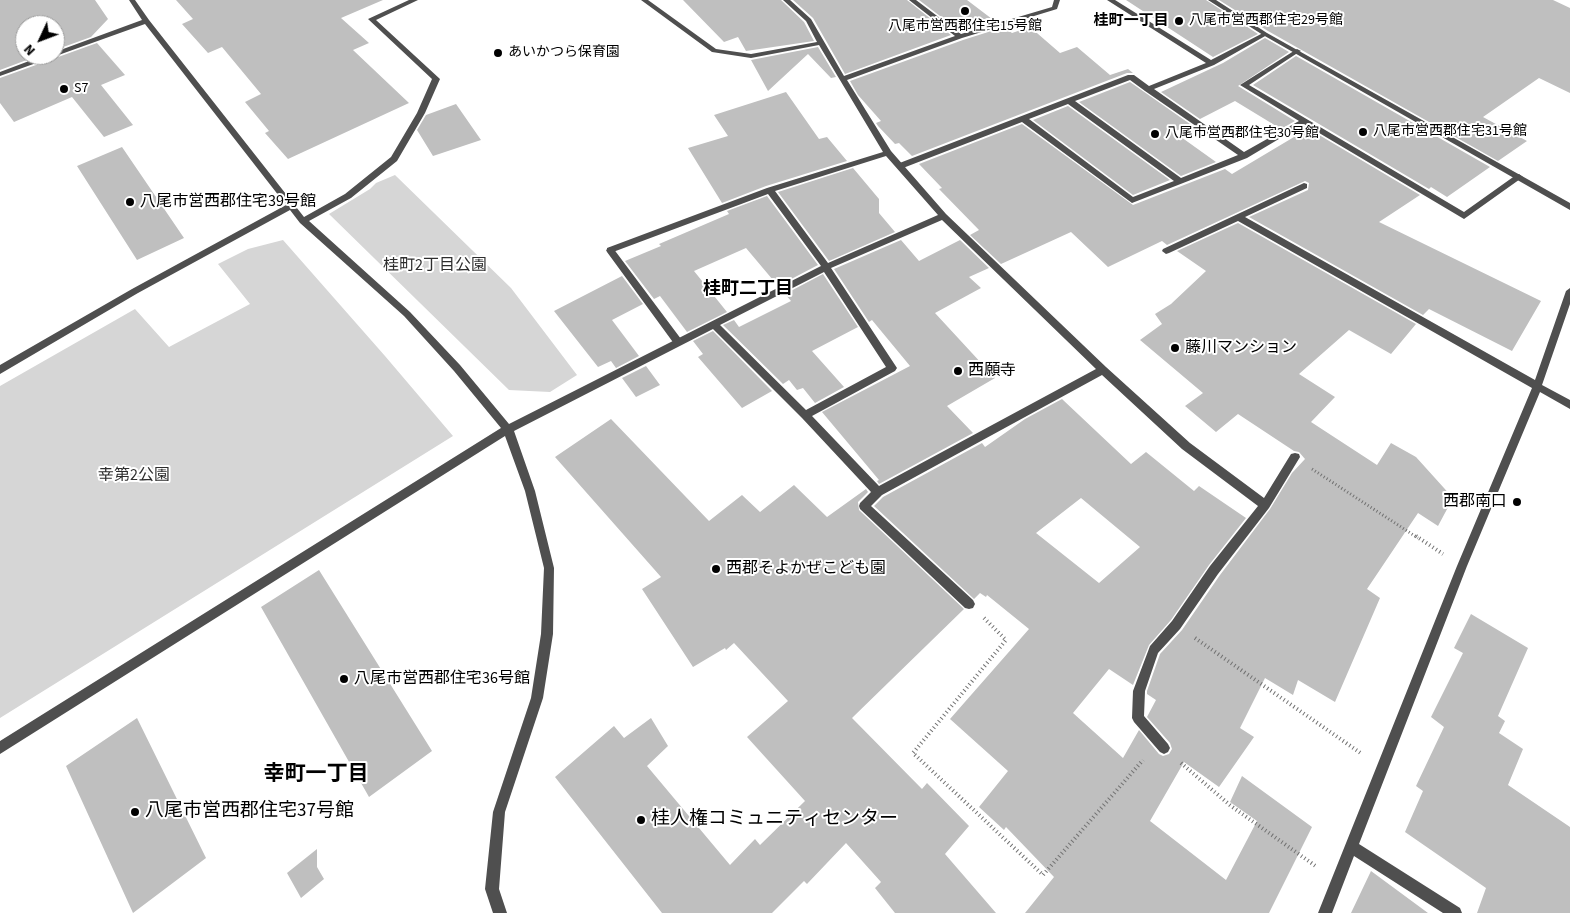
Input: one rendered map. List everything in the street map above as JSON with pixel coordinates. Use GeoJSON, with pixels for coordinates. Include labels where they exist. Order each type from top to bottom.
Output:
{"type":"FeatureCollection","features":[{"type":"Feature","properties":{"kind":"street"},"geometry":{"type":"LineString","coordinates":[[132,0],[146,21],[302,221],[407,314],[457,368],[508,429],[530,491],[549,568],[547,634],[537,698],[499,812],[492,889],[500,913]]}},
{"type":"Feature","properties":{"kind":"street"},"geometry":{"type":"LineString","coordinates":[[302,221],[348,196],[394,159],[421,113],[436,79],[371,19],[415,0]]}},
{"type":"Feature","properties":{"kind":"street"},"geometry":{"type":"LineString","coordinates":[[644,0],[714,51],[751,56],[821,43]]}},
{"type":"Feature","properties":{"kind":"street"},"geometry":{"type":"LineString","coordinates":[[786,0],[809,20],[842,79],[888,152],[942,216],[1103,370],[1186,446],[1265,505]]}},
{"type":"Feature","properties":{"kind":"street"},"geometry":{"type":"LineString","coordinates":[[912,0],[960,37]]}},
{"type":"Feature","properties":{"kind":"street"},"geometry":{"type":"LineString","coordinates":[[842,79],[960,37],[1055,8],[1057,0]]}},
{"type":"Feature","properties":{"kind":"street"},"geometry":{"type":"LineString","coordinates":[[1110,0],[1211,63]]}},
{"type":"Feature","properties":{"kind":"street"},"geometry":{"type":"LineString","coordinates":[[1211,0],[1265,34],[1570,207]]}},
{"type":"Feature","properties":{"kind":"street"},"geometry":{"type":"LineString","coordinates":[[65,50],[146,21]]}},
{"type":"Feature","properties":{"kind":"street"},"geometry":{"type":"LineString","coordinates":[[1148,89],[1211,63],[1265,34]]}},
{"type":"Feature","properties":{"kind":"street"},"geometry":{"type":"LineString","coordinates":[[1297,52],[1244,85],[1464,216],[1519,177]]}},
{"type":"Feature","properties":{"kind":"street"},"geometry":{"type":"LineString","coordinates":[[0,74],[24,65]]}},
{"type":"Feature","properties":{"kind":"street"},"geometry":{"type":"LineString","coordinates":[[900,166],[1131,77],[1244,156]]}},
{"type":"Feature","properties":{"kind":"street"},"geometry":{"type":"LineString","coordinates":[[1069,101],[1180,181]]}},
{"type":"Feature","properties":{"kind":"street"},"geometry":{"type":"LineString","coordinates":[[1022,118],[1132,200],[1244,156],[1304,121]]}},
{"type":"Feature","properties":{"kind":"street"},"geometry":{"type":"LineString","coordinates":[[678,342],[610,250],[770,190],[888,152]]}},
{"type":"Feature","properties":{"kind":"street"},"geometry":{"type":"LineString","coordinates":[[1166,251],[1304,186]]}},
{"type":"Feature","properties":{"kind":"street"},"geometry":{"type":"LineString","coordinates":[[770,190],[826,267],[892,368],[805,415]]}},
{"type":"Feature","properties":{"kind":"street"},"geometry":{"type":"LineString","coordinates":[[0,370],[135,291],[290,207]]}},
{"type":"Feature","properties":{"kind":"street"},"geometry":{"type":"LineString","coordinates":[[0,748],[508,429],[826,267],[942,216]]}},
{"type":"Feature","properties":{"kind":"street"},"geometry":{"type":"LineString","coordinates":[[1238,217],[1570,405]]}},
{"type":"Feature","properties":{"kind":"street"},"geometry":{"type":"LineString","coordinates":[[1325,913],[1462,566],[1537,388],[1570,292]]}},
{"type":"Feature","properties":{"kind":"street"},"geometry":{"type":"LineString","coordinates":[[714,324],[805,415],[878,492]]}},
{"type":"Feature","properties":{"kind":"street"},"geometry":{"type":"LineString","coordinates":[[969,604],[864,506],[878,492],[1103,370]]}},
{"type":"Feature","properties":{"kind":"street"},"geometry":{"type":"LineString","coordinates":[[1161,745],[1138,718],[1139,691],[1154,650],[1176,625],[1214,570],[1265,505],[1295,458]]}},
{"type":"Feature","properties":{"kind":"street"},"geometry":{"type":"LineString","coordinates":[[1352,847],[1455,913]]}},
{"type":"Feature","properties":{"kind":"path"},"geometry":{"type":"LineString","coordinates":[[1295,458],[1462,566]]}},
{"type":"Feature","properties":{"kind":"path"},"geometry":{"type":"LineString","coordinates":[[969,604],[1006,640],[913,753],[1043,875],[1161,745],[1231,806],[1338,882]]}},
{"type":"Feature","properties":{"kind":"path"},"geometry":{"type":"LineString","coordinates":[[1176,625],[1382,768]]}},
{"type":"Feature","properties":{"kind":"green space","name":"桂町2丁目公園"},"geometry":{"type":"Polygon","coordinates":[[[395,175],[511,288],[577,375],[550,392],[509,390],[329,214],[370,189],[376,183],[395,175]]]}},
{"type":"Feature","properties":{"kind":"green space","name":"幸第2公園"},"geometry":{"type":"Polygon","coordinates":[[[283,240],[453,436],[0,718],[0,386],[135,309],[169,347],[250,304],[218,264],[248,249],[283,240]]]}},
{"type":"Feature","properties":{"kind":"building"},"geometry":{"type":"Polygon","coordinates":[[[0,0],[95,0],[108,19],[91,37],[65,46],[65,15],[15,15],[15,64],[0,70],[0,0]]]}},
{"type":"Feature","properties":{"kind":"building"},"geometry":{"type":"Polygon","coordinates":[[[176,0],[383,0],[341,18],[369,43],[353,50],[409,103],[288,159],[265,133],[269,131],[245,102],[261,94],[222,47],[208,53],[182,24],[193,19],[176,0]]]}},
{"type":"Feature","properties":{"kind":"building"},"geometry":{"type":"Polygon","coordinates":[[[683,0],[781,0],[804,22],[814,41],[746,51],[738,37],[724,42],[683,0]]]}},
{"type":"Feature","properties":{"kind":"building"},"geometry":{"type":"Polygon","coordinates":[[[793,0],[907,0],[951,35],[845,74],[813,18],[793,0]]]}},
{"type":"Feature","properties":{"kind":"building","name":"八尾市営西郡住宅15号館"},"geometry":{"type":"Polygon","coordinates":[[[919,0],[967,0],[996,22],[961,32],[919,0]]]}},
{"type":"Feature","properties":{"kind":"building"},"geometry":{"type":"Polygon","coordinates":[[[1126,0],[1206,0],[1258,34],[1213,57],[1126,0]]]}},
{"type":"Feature","properties":{"kind":"building"},"geometry":{"type":"Polygon","coordinates":[[[1219,0],[1553,0],[1570,8],[1570,93],[1539,78],[1483,117],[1527,141],[1498,161],[1268,31],[1219,0]]]}},
{"type":"Feature","properties":{"kind":"building"},"geometry":{"type":"Polygon","coordinates":[[[1004,27],[1012,33],[1030,27],[1060,53],[1077,47],[1110,75],[1128,69],[1133,73],[1127,73],[912,156],[899,143],[895,144],[878,126],[876,123],[881,121],[858,95],[850,81],[963,40],[1004,27]]]}},
{"type":"Feature","properties":{"kind":"building"},"geometry":{"type":"Polygon","coordinates":[[[1265,38],[1289,52],[1238,86],[1295,121],[1281,129],[1235,101],[1200,119],[1161,92],[1223,63],[1265,38]]]}},
{"type":"Feature","properties":{"kind":"building"},"geometry":{"type":"Polygon","coordinates":[[[97,43],[125,75],[101,85],[133,125],[104,137],[72,97],[14,122],[0,103],[0,78],[36,65],[65,65],[65,55],[97,43]]]}},
{"type":"Feature","properties":{"kind":"building"},"geometry":{"type":"Polygon","coordinates":[[[818,47],[836,77],[831,78],[808,54],[768,91],[751,60],[818,47]]]}},
{"type":"Feature","properties":{"kind":"building"},"geometry":{"type":"Polygon","coordinates":[[[1296,56],[1490,167],[1447,197],[1431,187],[1429,189],[1253,85],[1296,56]]]}},
{"type":"Feature","properties":{"kind":"building"},"geometry":{"type":"Polygon","coordinates":[[[1130,82],[1190,124],[1174,132],[1216,162],[1181,176],[1079,102],[1130,82]]]}},
{"type":"Feature","properties":{"kind":"building"},"geometry":{"type":"Polygon","coordinates":[[[786,92],[819,139],[827,137],[847,161],[766,186],[722,203],[688,148],[728,136],[714,115],[786,92]]]}},
{"type":"Feature","properties":{"kind":"building"},"geometry":{"type":"Polygon","coordinates":[[[456,104],[481,140],[433,156],[417,130],[426,115],[456,104]]]}},
{"type":"Feature","properties":{"kind":"building"},"geometry":{"type":"Polygon","coordinates":[[[1068,106],[1170,180],[1133,195],[1033,120],[1068,106]]]}},
{"type":"Feature","properties":{"kind":"building"},"geometry":{"type":"Polygon","coordinates":[[[1022,124],[1133,205],[1225,169],[1232,174],[1294,137],[1290,134],[1304,126],[1420,195],[1379,222],[1541,301],[1512,351],[1429,309],[1423,315],[1249,217],[1308,190],[1309,183],[1305,181],[1167,245],[1162,241],[1108,267],[1071,232],[1001,264],[970,235],[979,230],[939,189],[942,188],[919,164],[1022,124]]]}},
{"type":"Feature","properties":{"kind":"building","name":"八尾市営西郡住宅39号館"},"geometry":{"type":"Polygon","coordinates":[[[122,147],[184,238],[137,260],[77,166],[122,147]]]}},
{"type":"Feature","properties":{"kind":"building"},"geometry":{"type":"Polygon","coordinates":[[[853,168],[879,199],[879,213],[895,232],[829,261],[778,192],[853,168]]]}},
{"type":"Feature","properties":{"kind":"building"},"geometry":{"type":"Polygon","coordinates":[[[767,196],[818,265],[778,286],[746,248],[694,271],[727,312],[687,332],[660,296],[654,299],[625,261],[729,214],[727,211],[767,196]]]}},
{"type":"Feature","properties":{"kind":"building"},"geometry":{"type":"Polygon","coordinates":[[[1238,223],[1416,324],[1391,354],[1349,330],[1299,374],[1335,397],[1311,422],[1377,465],[1391,443],[1416,457],[1453,498],[1438,526],[1418,513],[1367,589],[1380,598],[1335,702],[1298,680],[1293,695],[1265,678],[1240,728],[1254,737],[1219,787],[1184,762],[1150,821],[1226,880],[1257,821],[1230,802],[1242,776],[1312,827],[1269,913],[1025,913],[1054,877],[1006,827],[1004,830],[979,807],[1008,771],[950,719],[1029,629],[987,595],[986,597],[980,593],[974,599],[874,506],[883,497],[982,443],[985,447],[1025,419],[1062,399],[1131,464],[1146,452],[1194,491],[1199,486],[1246,518],[1209,565],[1171,620],[1149,645],[1133,685],[1109,669],[1073,713],[1123,758],[1139,730],[1159,754],[1163,756],[1169,754],[1172,749],[1170,743],[1147,717],[1156,700],[1147,694],[1147,691],[1160,654],[1182,630],[1220,575],[1270,509],[1292,473],[1305,459],[1299,452],[1294,451],[1238,414],[1216,432],[1185,406],[1203,393],[1140,340],[1162,324],[1155,314],[1171,304],[1206,271],[1177,251],[1238,223]],[[1081,498],[1036,533],[1099,583],[1140,547],[1081,498]]]}},
{"type":"Feature","properties":{"kind":"building"},"geometry":{"type":"Polygon","coordinates":[[[901,240],[919,261],[960,240],[989,268],[969,277],[981,288],[935,313],[995,378],[947,406],[973,433],[879,484],[877,481],[879,480],[822,412],[910,366],[872,320],[869,322],[834,269],[901,240]]]}},
{"type":"Feature","properties":{"kind":"building"},"geometry":{"type":"Polygon","coordinates":[[[823,274],[858,327],[812,351],[844,387],[815,403],[803,388],[797,390],[789,380],[783,384],[723,325],[734,320],[739,327],[791,301],[785,294],[823,274]]]}},
{"type":"Feature","properties":{"kind":"building"},"geometry":{"type":"Polygon","coordinates":[[[622,276],[643,304],[612,320],[639,356],[616,368],[611,361],[598,367],[554,311],[622,276]]]}},
{"type":"Feature","properties":{"kind":"building"},"geometry":{"type":"Polygon","coordinates":[[[713,331],[772,391],[742,408],[698,357],[703,354],[693,341],[713,331]]]}},
{"type":"Feature","properties":{"kind":"building"},"geometry":{"type":"Polygon","coordinates":[[[646,366],[660,385],[636,397],[622,378],[646,366]]]}},
{"type":"Feature","properties":{"kind":"building"},"geometry":{"type":"Polygon","coordinates":[[[611,419],[709,521],[742,495],[760,512],[794,485],[827,517],[866,489],[868,492],[858,502],[859,510],[964,609],[852,718],[922,789],[927,783],[969,826],[945,854],[996,913],[895,913],[875,888],[881,882],[846,843],[807,884],[804,881],[772,913],[662,913],[555,777],[614,726],[624,738],[651,718],[668,746],[647,766],[730,865],[755,839],[760,845],[805,801],[747,737],[788,701],[734,643],[726,650],[725,648],[693,667],[642,589],[661,577],[555,457],[611,419]]]}},
{"type":"Feature","properties":{"kind":"building","name":"八尾市営西郡住宅36号館"},"geometry":{"type":"Polygon","coordinates":[[[319,570],[432,751],[369,797],[261,607],[319,570]]]}},
{"type":"Feature","properties":{"kind":"building"},"geometry":{"type":"Polygon","coordinates":[[[1471,614],[1528,648],[1498,716],[1505,721],[1499,733],[1523,749],[1508,785],[1570,827],[1570,913],[1477,913],[1486,888],[1405,832],[1423,791],[1416,786],[1444,727],[1431,717],[1463,653],[1454,648],[1471,614]]]}},
{"type":"Feature","properties":{"kind":"building","name":"八尾市営西郡住宅37号館"},"geometry":{"type":"Polygon","coordinates":[[[137,718],[206,858],[133,913],[66,766],[137,718]]]}},
{"type":"Feature","properties":{"kind":"building"},"geometry":{"type":"Polygon","coordinates":[[[317,849],[317,867],[324,879],[301,898],[287,873],[317,849]]]}},
{"type":"Feature","properties":{"kind":"building"},"geometry":{"type":"Polygon","coordinates":[[[1371,871],[1428,913],[1351,913],[1371,871]]]}},
{"type":"Feature","properties":{"kind":"place","name":"八尾市営西郡住宅15号館"},"geometry":{"type":"Point","coordinates":[965,11]}},
{"type":"Feature","properties":{"kind":"place","name":"八尾市営西郡住宅29号館"},"geometry":{"type":"Point","coordinates":[1179,21]}},
{"type":"Feature","properties":{"kind":"place","name":"あいかつら保育園"},"geometry":{"type":"Point","coordinates":[498,53]}},
{"type":"Feature","properties":{"kind":"place","name":"S7"},"geometry":{"type":"Point","coordinates":[64,89]}},
{"type":"Feature","properties":{"kind":"place","name":"八尾市営西郡住宅31号館"},"geometry":{"type":"Point","coordinates":[1363,132]}},
{"type":"Feature","properties":{"kind":"place","name":"八尾市営西郡住宅30号館"},"geometry":{"type":"Point","coordinates":[1155,134]}},
{"type":"Feature","properties":{"kind":"place","name":"八尾市営西郡住宅39号館"},"geometry":{"type":"Point","coordinates":[130,202]}},
{"type":"Feature","properties":{"kind":"place","name":"藤川マンション"},"geometry":{"type":"Point","coordinates":[1175,348]}},
{"type":"Feature","properties":{"kind":"place","name":"西願寺"},"geometry":{"type":"Point","coordinates":[958,371]}},
{"type":"Feature","properties":{"kind":"place","name":"西郡南口"},"geometry":{"type":"Point","coordinates":[1517,502]}},
{"type":"Feature","properties":{"kind":"place","name":"西郡そよかぜこども園"},"geometry":{"type":"Point","coordinates":[716,569]}},
{"type":"Feature","properties":{"kind":"place","name":"八尾市営西郡住宅36号館"},"geometry":{"type":"Point","coordinates":[344,679]}},
{"type":"Feature","properties":{"kind":"place","name":"八尾市営西郡住宅37号館"},"geometry":{"type":"Point","coordinates":[135,812]}},
{"type":"Feature","properties":{"kind":"place","name":"桂人権コミュニティセンター"},"geometry":{"type":"Point","coordinates":[641,820]}},
{"type":"Feature","properties":{"kind":"district","name":"桂町一丁目"},"geometry":{"type":"Point","coordinates":[1131,22]}},
{"type":"Feature","properties":{"kind":"district","name":"桂町二丁目"},"geometry":{"type":"Point","coordinates":[748,290]}},
{"type":"Feature","properties":{"kind":"district","name":"幸町一丁目"},"geometry":{"type":"Point","coordinates":[316,775]}}]}
